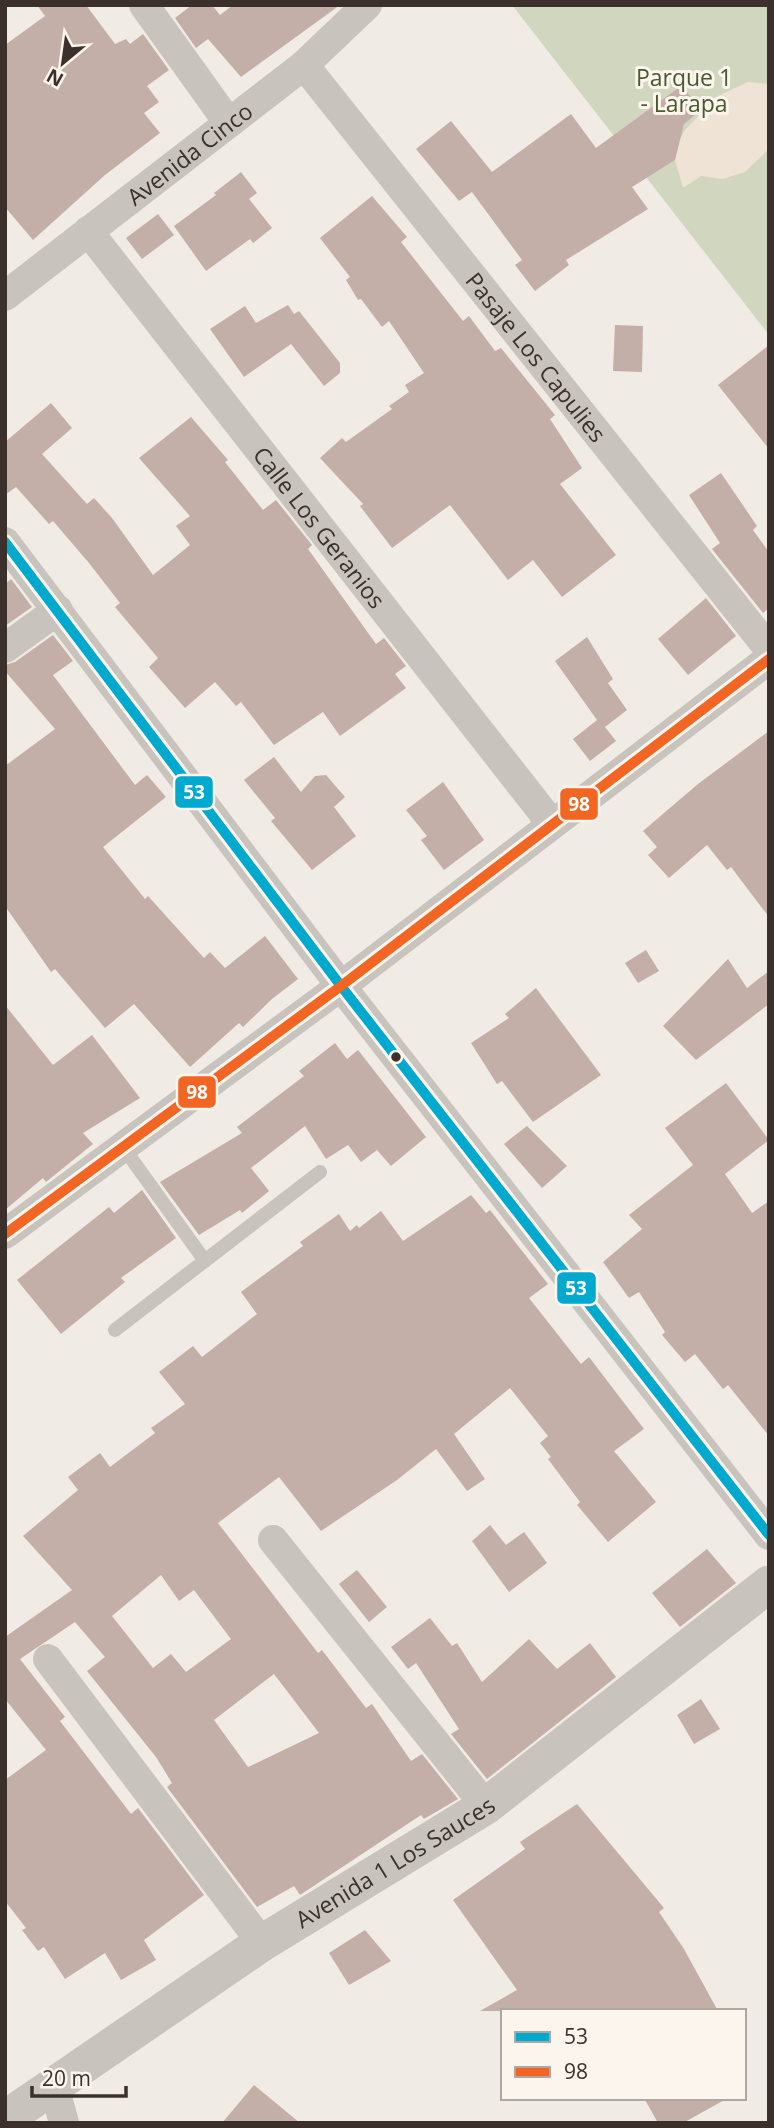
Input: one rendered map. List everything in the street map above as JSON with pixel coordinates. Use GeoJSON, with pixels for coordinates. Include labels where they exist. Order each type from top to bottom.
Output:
{"type":"FeatureCollection","features":[{"type":"Feature","properties":{"kind":"street"},"geometry":{"type":"LineString","coordinates":[[144,5],[228,122]]}},
{"type":"Feature","properties":{"kind":"street","name":"Avenida Cinco"},"geometry":{"type":"LineString","coordinates":[[5,296],[304,65],[367,5]]}},
{"type":"Feature","properties":{"kind":"street","name":"Pasaje Los Capulies"},"geometry":{"type":"LineString","coordinates":[[304,65],[769,649]]}},
{"type":"Feature","properties":{"kind":"street","name":"Calle Los Geranios"},"geometry":{"type":"LineString","coordinates":[[88,231],[552,824]]}},
{"type":"Feature","properties":{"kind":"street"},"geometry":{"type":"LineString","coordinates":[[5,542],[341,986],[769,1535]]}},
{"type":"Feature","properties":{"kind":"street"},"geometry":{"type":"LineString","coordinates":[[5,648],[58,610]]}},
{"type":"Feature","properties":{"kind":"street"},"geometry":{"type":"LineString","coordinates":[[5,1234],[341,986],[769,659]]}},
{"type":"Feature","properties":{"kind":"street"},"geometry":{"type":"LineString","coordinates":[[273,1540],[486,1806]]}},
{"type":"Feature","properties":{"kind":"street","name":"Avenida 1 Los Sauces"},"geometry":{"type":"LineString","coordinates":[[5,2119],[262,1943],[486,1806],[769,1584]]}},
{"type":"Feature","properties":{"kind":"street"},"geometry":{"type":"LineString","coordinates":[[48,1659],[262,1943]]}},
{"type":"Feature","properties":{"kind":"street"},"geometry":{"type":"LineString","coordinates":[[54,2086],[64,2123]]}},
{"type":"Feature","properties":{"kind":"lane"},"geometry":{"type":"LineString","coordinates":[[123,1147],[205,1261]]}},
{"type":"Feature","properties":{"kind":"lane"},"geometry":{"type":"LineString","coordinates":[[115,1330],[320,1172]]}},
{"type":"Feature","properties":{"kind":"green space","name":"Parque 1 - Larapa"},"geometry":{"type":"Polygon","coordinates":[[[512,5],[769,5],[769,335],[512,5]]]}},
{"type":"Feature","properties":{"kind":"shaded area"},"geometry":{"type":"Polygon","coordinates":[[[748,82],[769,84],[769,149],[745,172],[722,179],[701,176],[683,188],[675,160],[677,144],[685,130],[716,97],[748,82]]]}},
{"type":"Feature","properties":{"kind":"building"},"geometry":{"type":"Polygon","coordinates":[[[37,5],[86,5],[115,44],[126,39],[130,44],[143,34],[169,70],[147,86],[159,102],[144,113],[160,133],[105,175],[33,240],[5,207],[5,45],[45,16],[37,5]]]}},
{"type":"Feature","properties":{"kind":"building"},"geometry":{"type":"Polygon","coordinates":[[[192,5],[212,5],[220,15],[233,5],[340,5],[241,77],[208,39],[196,48],[175,18],[192,5]]]}},
{"type":"Feature","properties":{"kind":"building"},"geometry":{"type":"Polygon","coordinates":[[[681,86],[702,109],[684,124],[675,160],[632,187],[648,209],[566,260],[569,265],[535,291],[515,265],[522,260],[472,192],[459,201],[416,149],[451,121],[492,172],[571,114],[596,148],[681,86]]]}},
{"type":"Feature","properties":{"kind":"building"},"geometry":{"type":"Polygon","coordinates":[[[241,172],[257,193],[249,199],[272,228],[253,243],[250,239],[206,271],[174,226],[216,195],[214,193],[241,172]]]}},
{"type":"Feature","properties":{"kind":"building"},"geometry":{"type":"Polygon","coordinates":[[[372,196],[407,237],[401,242],[463,321],[469,316],[495,351],[501,348],[555,415],[550,419],[582,468],[560,484],[616,555],[562,597],[533,560],[508,580],[450,505],[392,548],[360,506],[363,504],[320,458],[342,438],[346,442],[392,409],[389,406],[409,392],[405,385],[424,373],[389,321],[382,327],[361,299],[358,300],[346,280],[350,277],[320,238],[372,196]]]}},
{"type":"Feature","properties":{"kind":"building"},"geometry":{"type":"Polygon","coordinates":[[[158,214],[174,235],[142,259],[126,238],[158,214]]]}},
{"type":"Feature","properties":{"kind":"building"},"geometry":{"type":"Polygon","coordinates":[[[288,305],[294,314],[299,311],[340,363],[340,373],[324,386],[291,344],[244,377],[210,329],[245,306],[256,323],[288,305]]]}},
{"type":"Feature","properties":{"kind":"building"},"geometry":{"type":"Polygon","coordinates":[[[615,325],[643,326],[642,372],[613,371],[615,325]]]}},
{"type":"Feature","properties":{"kind":"building"},"geometry":{"type":"Polygon","coordinates":[[[769,345],[769,449],[718,385],[769,345]]]}},
{"type":"Feature","properties":{"kind":"building"},"geometry":{"type":"Polygon","coordinates":[[[51,403],[72,428],[42,454],[87,504],[94,498],[112,518],[153,575],[190,545],[176,526],[190,516],[139,458],[191,417],[228,460],[225,462],[263,510],[276,500],[312,545],[308,549],[376,644],[384,638],[406,666],[395,674],[406,688],[340,736],[323,712],[274,745],[241,702],[236,706],[215,682],[185,708],[149,667],[158,658],[115,607],[120,603],[89,563],[53,521],[49,524],[16,487],[5,495],[5,442],[51,403]]]}},
{"type":"Feature","properties":{"kind":"building"},"geometry":{"type":"Polygon","coordinates":[[[721,473],[757,526],[753,530],[769,552],[769,608],[763,613],[712,549],[720,543],[689,495],[721,473]]]}},
{"type":"Feature","properties":{"kind":"building"},"geometry":{"type":"Polygon","coordinates":[[[11,579],[32,607],[5,626],[5,584],[11,579]]]}},
{"type":"Feature","properties":{"kind":"building"},"geometry":{"type":"Polygon","coordinates":[[[706,598],[736,636],[688,675],[658,639],[706,598]]]}},
{"type":"Feature","properties":{"kind":"building"},"geometry":{"type":"Polygon","coordinates":[[[53,635],[73,661],[53,675],[135,785],[147,775],[166,797],[103,847],[145,899],[148,896],[204,958],[210,952],[225,968],[265,936],[298,979],[243,1027],[239,1023],[190,1067],[134,1004],[105,1028],[55,969],[51,972],[5,906],[5,766],[55,729],[5,671],[5,665],[15,662],[53,635]]]}},
{"type":"Feature","properties":{"kind":"building"},"geometry":{"type":"Polygon","coordinates":[[[587,637],[613,679],[608,683],[627,710],[605,727],[616,741],[590,761],[573,739],[597,720],[555,661],[587,637]]]}},
{"type":"Feature","properties":{"kind":"building"},"geometry":{"type":"Polygon","coordinates":[[[769,731],[769,917],[731,867],[727,870],[707,845],[669,878],[648,855],[657,847],[643,831],[698,784],[769,731]]]}},
{"type":"Feature","properties":{"kind":"building"},"geometry":{"type":"Polygon","coordinates":[[[274,757],[301,792],[315,776],[326,775],[345,797],[334,807],[356,836],[312,870],[271,821],[275,818],[244,780],[274,757]]]}},
{"type":"Feature","properties":{"kind":"building"},"geometry":{"type":"Polygon","coordinates":[[[443,782],[484,840],[444,870],[421,840],[427,836],[406,810],[443,782]]]}},
{"type":"Feature","properties":{"kind":"building"},"geometry":{"type":"Polygon","coordinates":[[[646,950],[659,971],[638,983],[625,963],[646,950]]]}},
{"type":"Feature","properties":{"kind":"building"},"geometry":{"type":"Polygon","coordinates":[[[728,959],[747,988],[769,971],[769,1004],[696,1060],[663,1026],[728,959]]]}},
{"type":"Feature","properties":{"kind":"building"},"geometry":{"type":"Polygon","coordinates":[[[536,988],[601,1075],[533,1122],[502,1081],[497,1084],[471,1043],[509,1018],[505,1014],[536,988]]]}},
{"type":"Feature","properties":{"kind":"building"},"geometry":{"type":"Polygon","coordinates":[[[5,1005],[53,1065],[92,1035],[140,1098],[83,1133],[93,1144],[46,1182],[43,1178],[5,1210],[5,1005]]]}},
{"type":"Feature","properties":{"kind":"building"},"geometry":{"type":"Polygon","coordinates":[[[335,1043],[347,1059],[358,1050],[426,1137],[391,1166],[377,1150],[361,1162],[348,1145],[326,1159],[305,1126],[251,1168],[269,1191],[242,1213],[240,1210],[199,1235],[160,1182],[242,1133],[237,1127],[304,1076],[299,1071],[335,1043]]]}},
{"type":"Feature","properties":{"kind":"building"},"geometry":{"type":"Polygon","coordinates":[[[726,1083],[769,1140],[725,1174],[752,1213],[769,1201],[769,1436],[728,1385],[723,1389],[695,1354],[685,1362],[662,1335],[665,1332],[639,1292],[629,1298],[603,1262],[642,1229],[629,1215],[693,1165],[665,1128],[726,1083]]]}},
{"type":"Feature","properties":{"kind":"building"},"geometry":{"type":"Polygon","coordinates":[[[527,1126],[567,1166],[542,1188],[504,1144],[527,1126]]]}},
{"type":"Feature","properties":{"kind":"building"},"geometry":{"type":"Polygon","coordinates":[[[142,1190],[176,1238],[121,1278],[125,1282],[61,1334],[17,1280],[109,1207],[114,1213],[142,1190]]]}},
{"type":"Feature","properties":{"kind":"building"},"geometry":{"type":"Polygon","coordinates":[[[471,1195],[486,1213],[490,1210],[548,1284],[529,1298],[581,1364],[589,1357],[644,1429],[614,1451],[656,1502],[608,1542],[577,1505],[580,1502],[548,1459],[551,1457],[540,1443],[548,1436],[510,1388],[454,1434],[485,1479],[467,1491],[436,1449],[397,1480],[321,1531],[279,1477],[218,1523],[318,1653],[322,1650],[366,1708],[372,1704],[411,1761],[422,1754],[458,1799],[424,1819],[421,1815],[300,1895],[294,1886],[257,1907],[167,1787],[172,1783],[156,1757],[87,1671],[105,1657],[75,1622],[20,1659],[65,1717],[60,1721],[131,1814],[138,1808],[204,1895],[144,1940],[156,1960],[121,1980],[105,1953],[65,1979],[44,1947],[38,1951],[22,1930],[26,1928],[5,1901],[5,1780],[46,1750],[5,1699],[5,1637],[72,1590],[23,1536],[78,1490],[68,1477],[100,1453],[110,1467],[155,1433],[151,1428],[185,1404],[159,1372],[193,1346],[202,1357],[257,1314],[241,1292],[303,1246],[300,1242],[339,1214],[350,1231],[357,1225],[359,1228],[381,1211],[403,1241],[471,1195]],[[161,1575],[112,1616],[153,1668],[171,1654],[186,1672],[231,1639],[194,1590],[179,1601],[161,1575]],[[274,1674],[214,1720],[248,1767],[319,1733],[274,1674]]]}},
{"type":"Feature","properties":{"kind":"building"},"geometry":{"type":"Polygon","coordinates":[[[490,1525],[506,1545],[524,1532],[547,1563],[509,1592],[472,1541],[490,1525]]]}},
{"type":"Feature","properties":{"kind":"building"},"geometry":{"type":"Polygon","coordinates":[[[707,1549],[736,1583],[680,1627],[652,1593],[707,1549]]]}},
{"type":"Feature","properties":{"kind":"building"},"geometry":{"type":"Polygon","coordinates":[[[357,1570],[387,1607],[369,1622],[339,1584],[357,1570]]]}},
{"type":"Feature","properties":{"kind":"building"},"geometry":{"type":"Polygon","coordinates":[[[430,1618],[452,1646],[457,1643],[482,1682],[529,1639],[557,1669],[590,1643],[616,1677],[487,1779],[451,1734],[459,1729],[416,1663],[408,1669],[391,1647],[430,1618]]]}},
{"type":"Feature","properties":{"kind":"building"},"geometry":{"type":"Polygon","coordinates":[[[701,1699],[720,1729],[694,1744],[677,1715],[701,1699]]]}},
{"type":"Feature","properties":{"kind":"building"},"geometry":{"type":"Polygon","coordinates":[[[577,1804],[664,1908],[659,1912],[684,1949],[717,2009],[480,2011],[517,1990],[453,1900],[525,1849],[520,1842],[577,1804]]]}},
{"type":"Feature","properties":{"kind":"building"},"geometry":{"type":"Polygon","coordinates":[[[365,1930],[391,1961],[349,1985],[329,1953],[365,1930]]]}},
{"type":"Feature","properties":{"kind":"building"},"geometry":{"type":"Polygon","coordinates":[[[254,2085],[300,2123],[222,2123],[254,2085]]]}},
{"type":"Feature","properties":{"kind":"building"},"geometry":{"type":"Polygon","coordinates":[[[645,2100],[724,2100],[683,2123],[658,2123],[645,2100]]]}},
{"type":"Feature","properties":{"kind":"transit line","name":"53"},"geometry":{"type":"LineString","coordinates":[[5,542],[341,986],[769,1535]]}},
{"type":"Feature","properties":{"kind":"transit line","name":"98"},"geometry":{"type":"LineString","coordinates":[[5,1234],[341,986],[769,659]]}}]}
